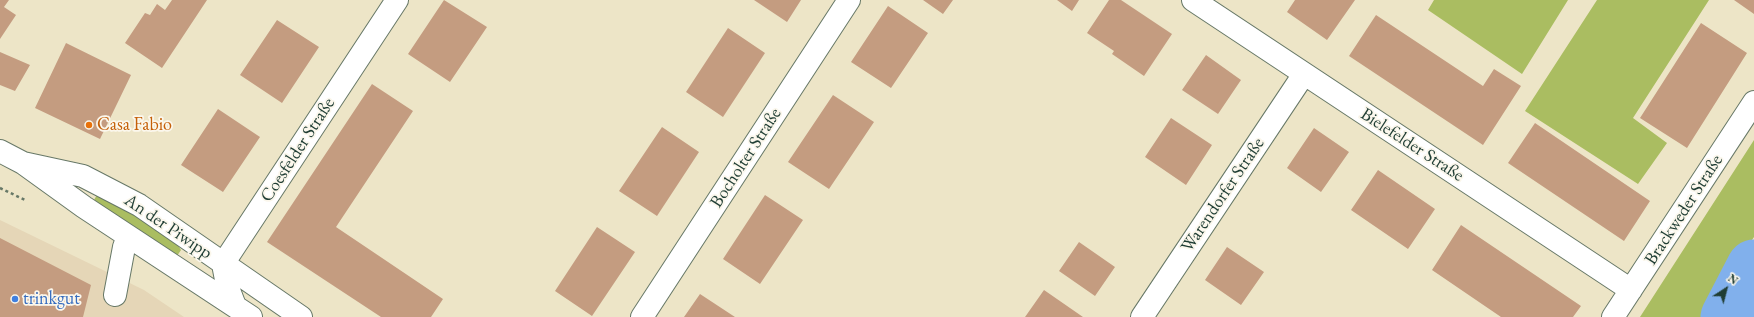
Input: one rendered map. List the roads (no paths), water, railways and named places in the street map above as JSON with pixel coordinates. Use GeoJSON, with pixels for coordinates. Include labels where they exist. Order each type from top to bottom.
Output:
{"type":"FeatureCollection","features":[{"type":"Feature","properties":{"kind":"street","name":"Coesfelder Straße"},"geometry":{"type":"LineString","coordinates":[[223,264],[397,0]]}},
{"type":"Feature","properties":{"kind":"street","name":"Bocholter Straße"},"geometry":{"type":"LineString","coordinates":[[642,317],[849,0]]}},
{"type":"Feature","properties":{"kind":"street","name":"Bielefelder Straße"},"geometry":{"type":"LineString","coordinates":[[1193,0],[1631,290]]}},
{"type":"Feature","properties":{"kind":"street","name":"Warendorfer Straße"},"geometry":{"type":"LineString","coordinates":[[1142,317],[1304,74]]}},
{"type":"Feature","properties":{"kind":"street","name":"Brackweder Straße"},"geometry":{"type":"LineString","coordinates":[[1613,317],[1754,102]]}},
{"type":"Feature","properties":{"kind":"street","name":"An der Piwipp"},"geometry":{"type":"LineString","coordinates":[[0,151],[23,163],[128,236],[243,312]]}},
{"type":"Feature","properties":{"kind":"street","name":"An der Piwipp"},"geometry":{"type":"LineString","coordinates":[[23,163],[83,176],[139,205],[301,317]]}},
{"type":"Feature","properties":{"kind":"street"},"geometry":{"type":"LineString","coordinates":[[115,296],[124,247],[128,236]]}},
{"type":"Feature","properties":{"kind":"street"},"geometry":{"type":"LineString","coordinates":[[223,264],[227,285],[243,312]]}},
{"type":"Feature","properties":{"kind":"waterway"},"geometry":{"type":"LineString","coordinates":[[1728,317],[1754,267]]}},
{"type":"Feature","properties":{"kind":"place","name":"Casa Fabio"},"geometry":{"type":"Point","coordinates":[89,125]}},
{"type":"Feature","properties":{"kind":"place","name":"trinkgut"},"geometry":{"type":"Point","coordinates":[15,299]}}]}
